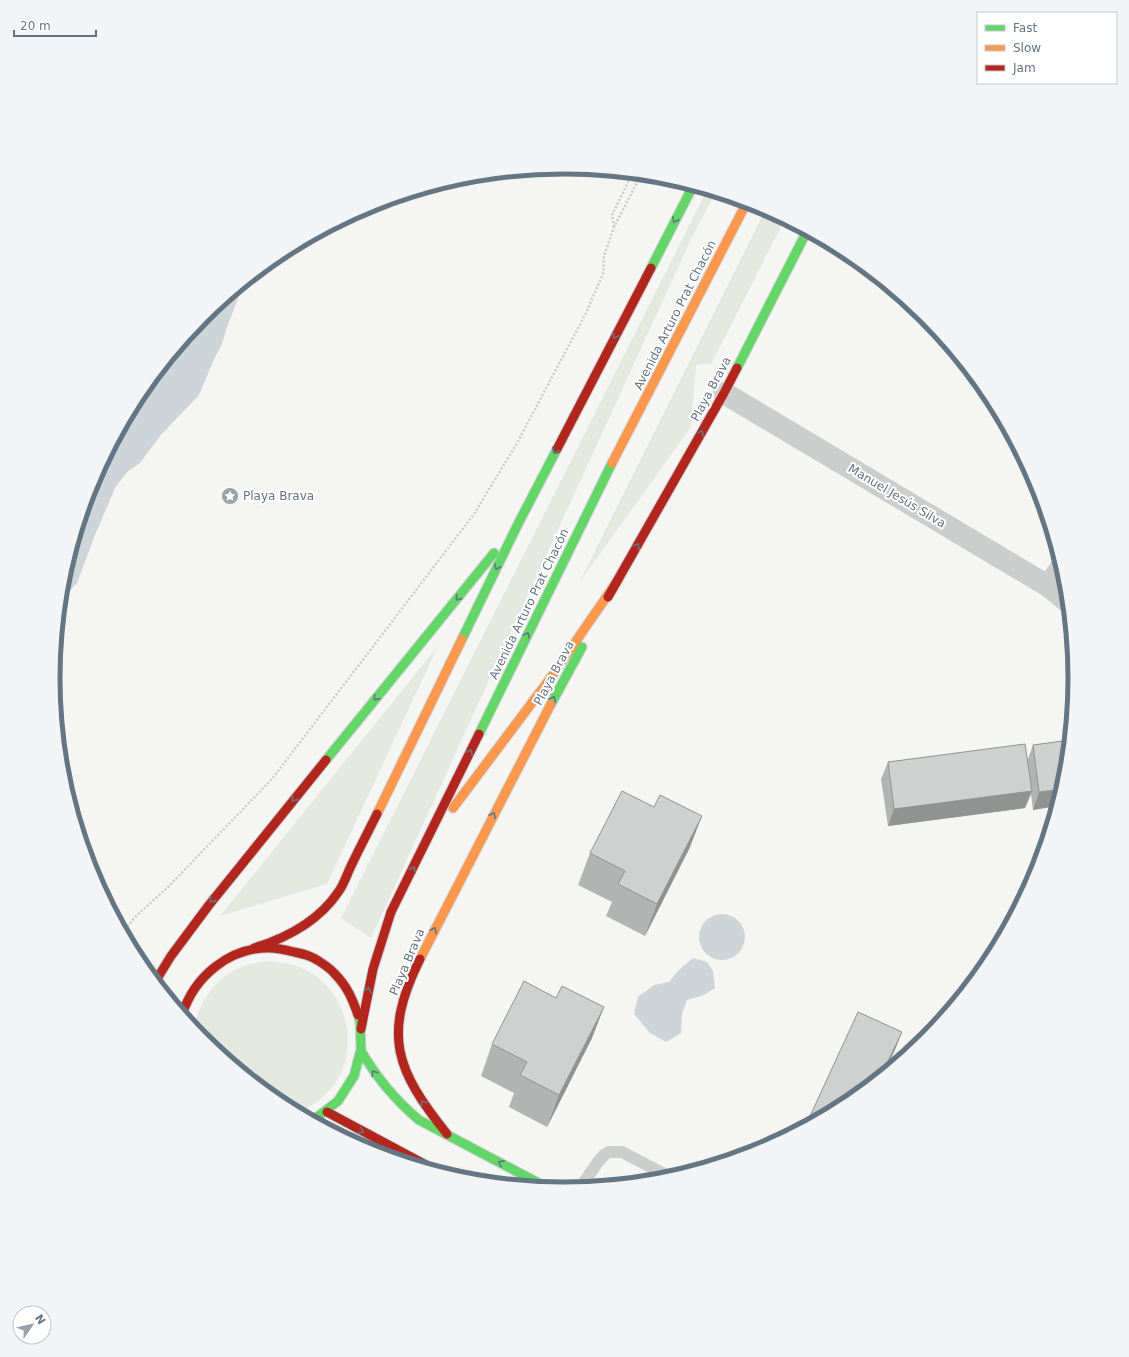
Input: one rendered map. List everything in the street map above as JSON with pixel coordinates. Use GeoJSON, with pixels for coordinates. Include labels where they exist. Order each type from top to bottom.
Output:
{"type":"FeatureCollection","features":[{"type":"Feature","properties":{"kind":"main road","name":"Avenida Arturo Prat Chacón"},"geometry":{"type":"LineString","coordinates":[[184,1010],[195,986],[215,966],[240,952],[275,942],[294,934],[316,917],[338,891],[518,524],[691,190]]}},
{"type":"Feature","properties":{"kind":"main road","name":"Avenida Arturo Prat Chacón"},"geometry":{"type":"LineString","coordinates":[[361,1029],[366,997],[382,938],[391,912],[610,467],[744,207]]}},
{"type":"Feature","properties":{"kind":"main road","name":"Playa Brava"},"geometry":{"type":"LineString","coordinates":[[447,1134],[418,1097],[410,1083],[404,1067],[398,1032],[399,1014],[404,997],[420,958],[507,787],[618,580],[724,393],[805,235]]}},
{"type":"Feature","properties":{"kind":"main road"},"geometry":{"type":"LineString","coordinates":[[158,977],[189,930],[214,898],[518,524]]}},
{"type":"Feature","properties":{"kind":"main road"},"geometry":{"type":"LineString","coordinates":[[420,854],[552,676],[618,580]]}},
{"type":"Feature","properties":{"kind":"main road","name":"Avenida Arturo Prat Chacón"},"geometry":{"type":"LineString","coordinates":[[254,948],[284,948],[298,952],[325,965],[341,981],[353,1000],[358,1014],[362,1040],[361,1052],[354,1079],[337,1102],[319,1118]]}},
{"type":"Feature","properties":{"kind":"main road"},"geometry":{"type":"LineString","coordinates":[[361,1052],[387,1091],[420,1120],[537,1182]]}},
{"type":"Feature","properties":{"kind":"main road"},"geometry":{"type":"LineString","coordinates":[[319,1118],[407,1157]]}},
{"type":"Feature","properties":{"kind":"street","name":"Manuel Jesús Silva"},"geometry":{"type":"LineString","coordinates":[[724,393],[1048,586],[1062,598]]}},
{"type":"Feature","properties":{"kind":"street"},"geometry":{"type":"LineString","coordinates":[[1048,586],[1057,573]]}},
{"type":"Feature","properties":{"kind":"lane"},"geometry":{"type":"LineString","coordinates":[[584,1182],[598,1162],[609,1152],[622,1152],[663,1173]]}},
{"type":"Feature","properties":{"kind":"path"},"geometry":{"type":"LineString","coordinates":[[614,227],[612,215],[630,178]]}},
{"type":"Feature","properties":{"kind":"path"},"geometry":{"type":"LineString","coordinates":[[127,928],[135,917],[168,888],[272,779],[474,514],[516,445],[586,313],[603,274],[604,256],[614,227],[638,179]]}},
{"type":"Feature","properties":{"kind":"shaded area"},"geometry":{"type":"Polygon","coordinates":[[[705,194],[713,197],[692,237],[371,938],[341,918],[705,194]]]}},
{"type":"Feature","properties":{"kind":"shaded area"},"geometry":{"type":"Polygon","coordinates":[[[763,214],[783,224],[711,364],[696,365],[691,427],[579,583],[763,214]]]}},
{"type":"Feature","properties":{"kind":"shaded area"},"geometry":{"type":"Polygon","coordinates":[[[241,292],[222,344],[199,395],[160,436],[140,463],[127,472],[115,488],[77,583],[68,594],[77,548],[98,485],[128,426],[164,371],[208,322],[241,292]]]}},
{"type":"Feature","properties":{"kind":"shaded area"},"geometry":{"type":"Polygon","coordinates":[[[438,646],[327,884],[220,916],[438,646]]]}},
{"type":"Feature","properties":{"kind":"shaded area"},"geometry":{"type":"Polygon","coordinates":[[[722,914],[735,918],[741,924],[745,937],[741,950],[735,956],[722,960],[709,956],[703,950],[699,937],[703,924],[709,918],[722,914]]]}},
{"type":"Feature","properties":{"kind":"shaded area"},"geometry":{"type":"Polygon","coordinates":[[[693,958],[707,962],[713,971],[715,988],[704,995],[687,1000],[682,1014],[681,1033],[666,1042],[650,1033],[634,1014],[638,997],[654,985],[669,982],[678,971],[693,958]]]}},
{"type":"Feature","properties":{"kind":"shaded area"},"geometry":{"type":"Polygon","coordinates":[[[265,961],[279,962],[301,968],[318,978],[331,991],[341,1007],[346,1026],[348,1044],[345,1063],[337,1080],[325,1095],[303,1110],[257,1079],[232,1058],[196,1022],[205,998],[219,982],[237,969],[249,964],[265,961]]]}},
{"type":"Feature","properties":{"kind":"building"},"geometry":{"type":"Polygon","coordinates":[[[1065,741],[1056,790],[1039,792],[1033,745],[1065,741]]]}},
{"type":"Feature","properties":{"kind":"building"},"geometry":{"type":"Polygon","coordinates":[[[1025,744],[1032,791],[894,809],[888,762],[1025,744]]]}},
{"type":"Feature","properties":{"kind":"building"},"geometry":{"type":"Polygon","coordinates":[[[622,791],[654,807],[660,795],[702,816],[657,904],[618,884],[625,871],[590,853],[622,791]]]}},
{"type":"Feature","properties":{"kind":"building"},"geometry":{"type":"Polygon","coordinates":[[[524,981],[556,998],[562,986],[604,1007],[559,1095],[520,1075],[527,1062],[492,1044],[524,981]]]}},
{"type":"Feature","properties":{"kind":"building"},"geometry":{"type":"Polygon","coordinates":[[[858,1012],[902,1032],[885,1068],[845,1098],[808,1120],[858,1012]]]}},
{"type":"Feature","properties":{"kind":"traffic: fast"},"geometry":{"type":"LineString","coordinates":[[651,268],[691,190]]}},
{"type":"Feature","properties":{"kind":"traffic: fast"},"geometry":{"type":"LineString","coordinates":[[737,368],[805,235]]}},
{"type":"Feature","properties":{"kind":"traffic: fast"},"geometry":{"type":"LineString","coordinates":[[462,639],[518,524],[557,449]]}},
{"type":"Feature","properties":{"kind":"traffic: fast"},"geometry":{"type":"LineString","coordinates":[[479,734],[612,463]]}},
{"type":"Feature","properties":{"kind":"traffic: fast"},"geometry":{"type":"LineString","coordinates":[[326,760],[494,553]]}},
{"type":"Feature","properties":{"kind":"traffic: fast"},"geometry":{"type":"LineString","coordinates":[[551,704],[582,647]]}},
{"type":"Feature","properties":{"kind":"traffic: fast"},"geometry":{"type":"LineString","coordinates":[[317,1118],[338,1101],[354,1076],[361,1049],[360,1021],[358,1015]]}},
{"type":"Feature","properties":{"kind":"traffic: fast"},"geometry":{"type":"LineString","coordinates":[[361,1051],[387,1088],[402,1105],[419,1120],[537,1182]]}},
{"type":"Feature","properties":{"kind":"traffic: slow"},"geometry":{"type":"LineString","coordinates":[[612,463],[744,207]]}},
{"type":"Feature","properties":{"kind":"traffic: slow"},"geometry":{"type":"LineString","coordinates":[[453,808],[552,676],[618,580]]}},
{"type":"Feature","properties":{"kind":"traffic: slow"},"geometry":{"type":"LineString","coordinates":[[377,814],[462,639]]}},
{"type":"Feature","properties":{"kind":"traffic: slow"},"geometry":{"type":"LineString","coordinates":[[420,959],[551,704]]}},
{"type":"Feature","properties":{"kind":"traffic: jam"},"geometry":{"type":"LineString","coordinates":[[557,449],[651,268]]}},
{"type":"Feature","properties":{"kind":"traffic: jam"},"geometry":{"type":"LineString","coordinates":[[608,597],[737,368]]}},
{"type":"Feature","properties":{"kind":"traffic: jam"},"geometry":{"type":"LineString","coordinates":[[361,1029],[373,969],[391,912],[479,734]]}},
{"type":"Feature","properties":{"kind":"traffic: jam"},"geometry":{"type":"LineString","coordinates":[[158,977],[171,956],[209,905],[326,760]]}},
{"type":"Feature","properties":{"kind":"traffic: jam"},"geometry":{"type":"LineString","coordinates":[[254,948],[278,939],[301,927],[312,920],[331,902],[339,891],[377,814]]}},
{"type":"Feature","properties":{"kind":"traffic: jam"},"geometry":{"type":"LineString","coordinates":[[184,1010],[195,988],[215,967],[227,959],[241,953],[255,949],[270,948],[282,949],[305,955],[326,966],[339,978],[346,988],[358,1015]]}},
{"type":"Feature","properties":{"kind":"traffic: jam"},"geometry":{"type":"LineString","coordinates":[[420,959],[408,986],[401,1010],[398,1031],[400,1051],[406,1071],[416,1090],[447,1134]]}},
{"type":"Feature","properties":{"kind":"traffic: jam"},"geometry":{"type":"LineString","coordinates":[[327,1112],[419,1161]]}},
{"type":"Feature","properties":{"kind":"place","name":"Playa Brava"},"geometry":{"type":"Point","coordinates":[230,496]}}]}
